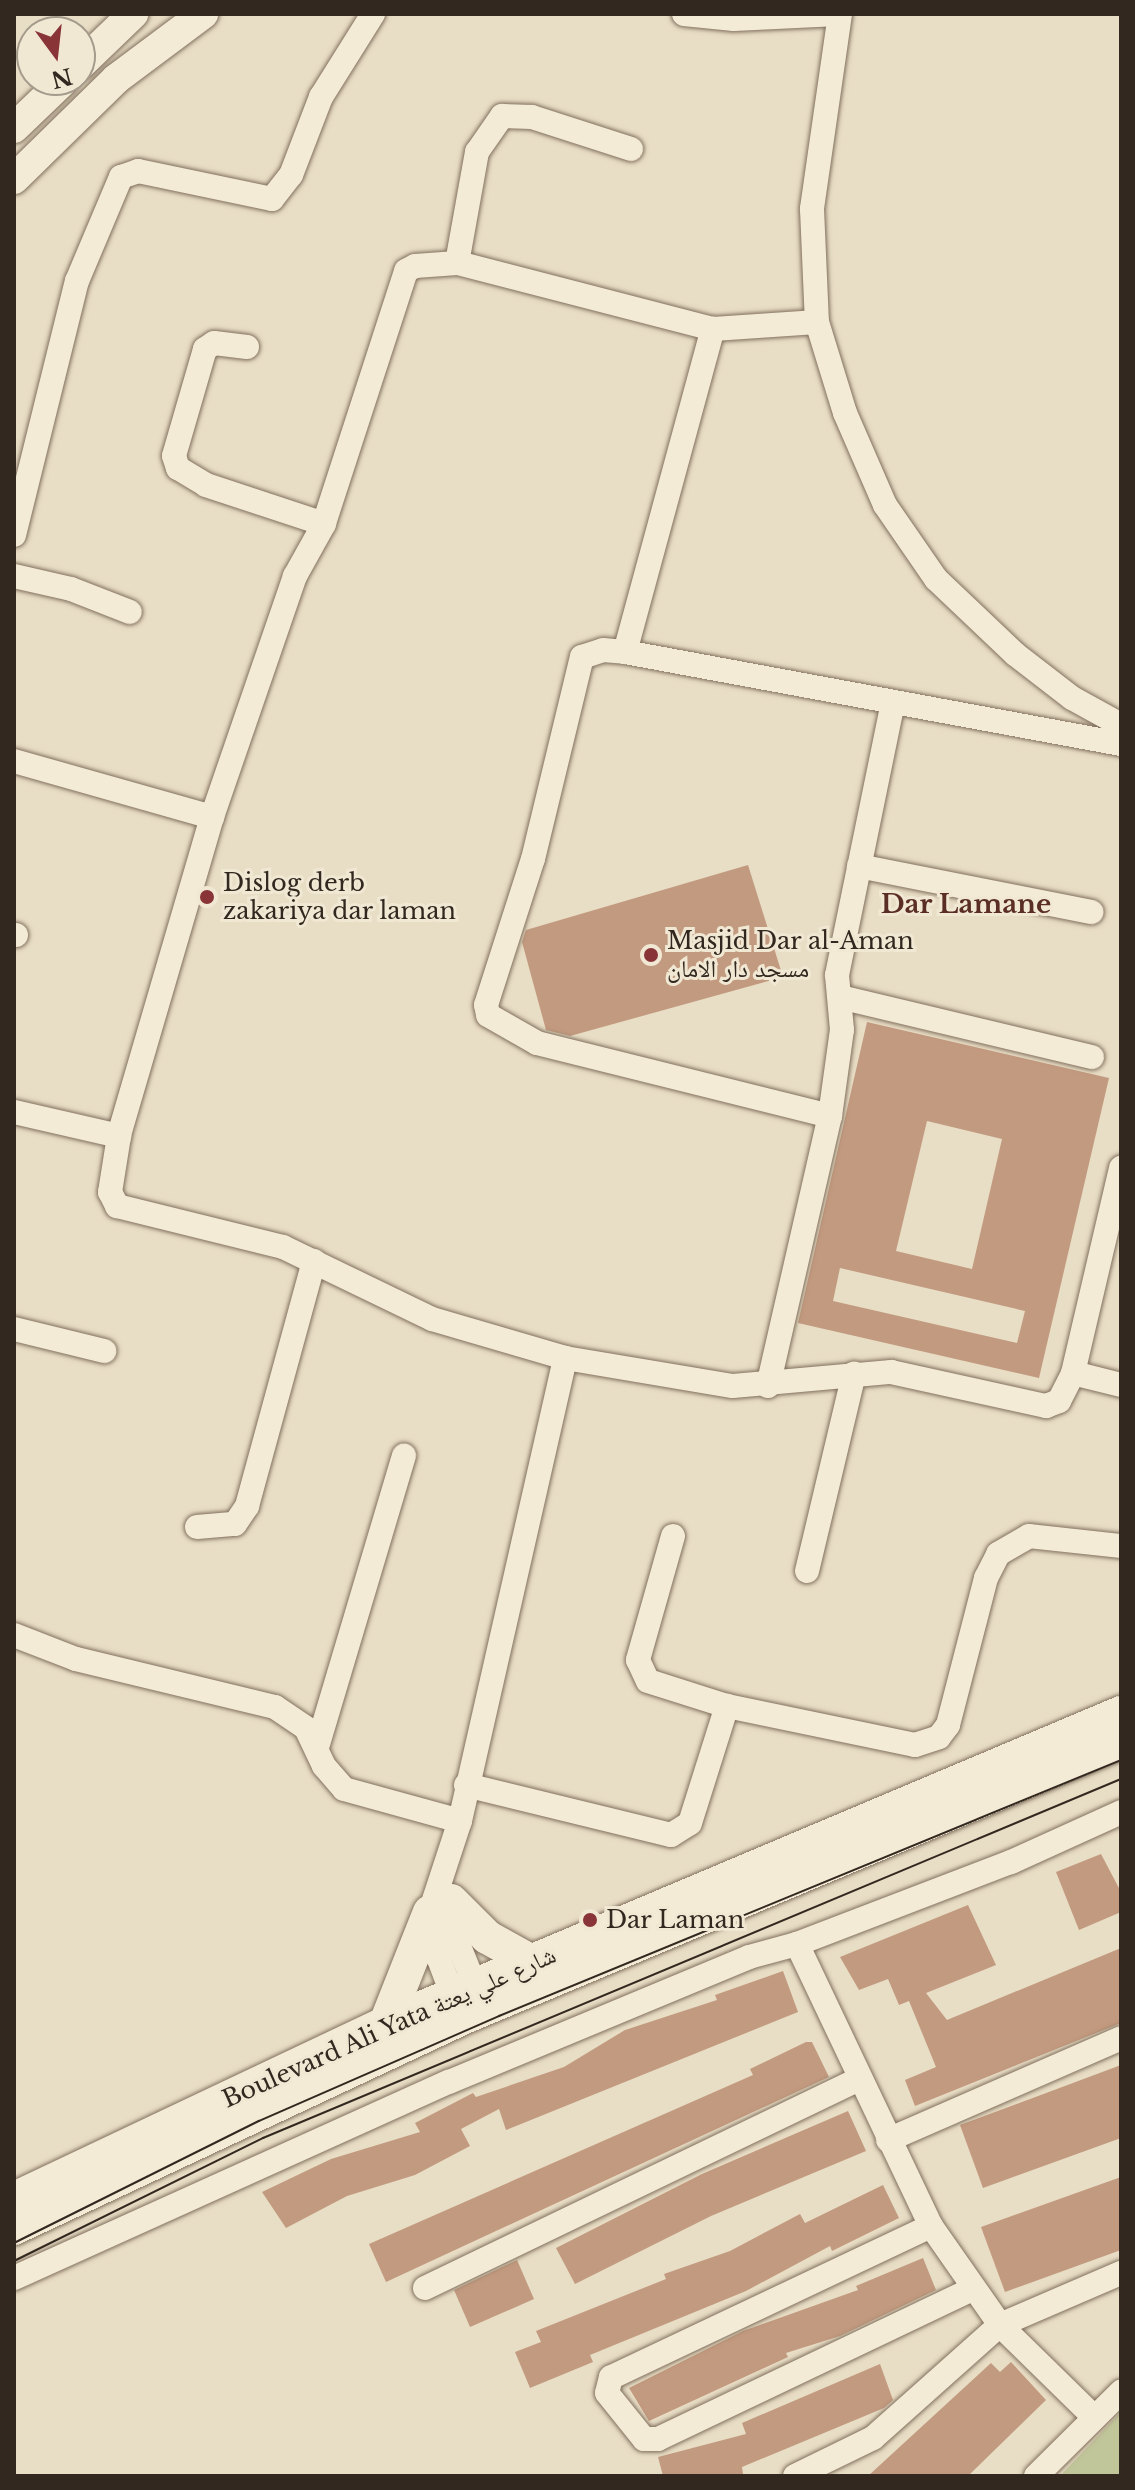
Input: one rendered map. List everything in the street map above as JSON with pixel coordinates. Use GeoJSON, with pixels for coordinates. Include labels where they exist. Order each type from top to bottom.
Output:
{"type":"FeatureCollection","features":[{"type":"Feature","properties":{"kind":"main road","name":"Boulevard Ali Yata شارع علي يعتة"},"geometry":{"type":"LineString","coordinates":[[14,2199],[386,2023],[468,2002],[532,1962],[1121,1713]]}},
{"type":"Feature","properties":{"kind":"main road","name":"Boulevard Ali Yata شارع علي يعتة"},"geometry":{"type":"LineString","coordinates":[[14,2228],[468,2002],[1121,1742]]}},
{"type":"Feature","properties":{"kind":"main road"},"geometry":{"type":"LineString","coordinates":[[386,2023],[441,1896],[487,1937],[532,1962]]}},
{"type":"Feature","properties":{"kind":"street"},"geometry":{"type":"LineString","coordinates":[[96,50],[133,14]]}},
{"type":"Feature","properties":{"kind":"street"},"geometry":{"type":"LineString","coordinates":[[14,179],[116,79],[203,14]]}},
{"type":"Feature","properties":{"kind":"street"},"geometry":{"type":"LineString","coordinates":[[14,535],[77,281],[121,177],[138,171],[161,174],[259,200],[282,193],[321,97],[373,14]]}},
{"type":"Feature","properties":{"kind":"street"},"geometry":{"type":"LineString","coordinates":[[684,14],[734,19],[839,14],[812,209],[817,322],[845,413],[885,505],[912,549],[965,611],[1072,698],[1121,725]]}},
{"type":"Feature","properties":{"kind":"street"},"geometry":{"type":"LineString","coordinates":[[14,128],[47,96]]}},
{"type":"Feature","properties":{"kind":"street"},"geometry":{"type":"LineString","coordinates":[[457,263],[477,152],[502,116],[532,117],[631,149]]}},
{"type":"Feature","properties":{"kind":"street"},"geometry":{"type":"LineString","coordinates":[[817,322],[713,329],[457,263],[415,266],[406,271],[324,524],[295,576],[212,817],[108,1181],[117,1206],[283,1247],[432,1319],[565,1358],[733,1386],[768,1386],[891,1372],[1046,1406],[1059,1401],[1073,1373],[1121,1168]]}},
{"type":"Feature","properties":{"kind":"street"},"geometry":{"type":"LineString","coordinates":[[625,652],[713,329]]}},
{"type":"Feature","properties":{"kind":"street"},"geometry":{"type":"LineString","coordinates":[[247,347],[214,343],[205,349],[174,456],[178,468],[206,485],[324,524]]}},
{"type":"Feature","properties":{"kind":"street"},"geometry":{"type":"LineString","coordinates":[[14,576],[71,589],[130,612]]}},
{"type":"Feature","properties":{"kind":"street"},"geometry":{"type":"LineString","coordinates":[[830,1116],[537,1043],[488,1015],[486,1005],[533,859],[582,657],[603,650],[625,652],[1121,744]]}},
{"type":"Feature","properties":{"kind":"street"},"geometry":{"type":"LineString","coordinates":[[768,1386],[830,1116],[842,1030],[837,975],[893,703]]}},
{"type":"Feature","properties":{"kind":"street"},"geometry":{"type":"LineString","coordinates":[[14,761],[212,817]]}},
{"type":"Feature","properties":{"kind":"street"},"geometry":{"type":"LineString","coordinates":[[859,866],[1091,912]]}},
{"type":"Feature","properties":{"kind":"street"},"geometry":{"type":"LineString","coordinates":[[840,997],[1092,1057]]}},
{"type":"Feature","properties":{"kind":"street"},"geometry":{"type":"LineString","coordinates":[[14,1112],[119,1136]]}},
{"type":"Feature","properties":{"kind":"street"},"geometry":{"type":"LineString","coordinates":[[197,1527],[235,1524],[247,1506],[314,1261]]}},
{"type":"Feature","properties":{"kind":"street"},"geometry":{"type":"LineString","coordinates":[[14,1329],[104,1351]]}},
{"type":"Feature","properties":{"kind":"street"},"geometry":{"type":"LineString","coordinates":[[468,2002],[459,1946],[441,1896],[565,1358]]}},
{"type":"Feature","properties":{"kind":"street"},"geometry":{"type":"LineString","coordinates":[[1073,1373],[1121,1385]]}},
{"type":"Feature","properties":{"kind":"street"},"geometry":{"type":"LineString","coordinates":[[807,1571],[854,1374]]}},
{"type":"Feature","properties":{"kind":"street"},"geometry":{"type":"LineString","coordinates":[[318,1744],[404,1456]]}},
{"type":"Feature","properties":{"kind":"street"},"geometry":{"type":"LineString","coordinates":[[673,1536],[638,1660],[641,1673],[658,1688],[727,1706],[915,1745],[929,1743],[948,1725],[986,1578],[998,1554],[1029,1536],[1121,1546]]}},
{"type":"Feature","properties":{"kind":"street"},"geometry":{"type":"LineString","coordinates":[[14,1635],[52,1652],[275,1707],[296,1719],[318,1744],[324,1766],[344,1789],[460,1821]]}},
{"type":"Feature","properties":{"kind":"street"},"geometry":{"type":"LineString","coordinates":[[466,1785],[671,1835],[690,1823],[727,1706]]}},
{"type":"Feature","properties":{"kind":"street"},"geometry":{"type":"LineString","coordinates":[[14,2278],[449,2082],[749,1957],[797,1944],[1011,1862],[1121,1812]]}},
{"type":"Feature","properties":{"kind":"street"},"geometry":{"type":"LineString","coordinates":[[797,1944],[931,2226],[1000,2325],[1093,2416]]}},
{"type":"Feature","properties":{"kind":"street"},"geometry":{"type":"LineString","coordinates":[[888,2140],[1121,2038]]}},
{"type":"Feature","properties":{"kind":"street"},"geometry":{"type":"LineString","coordinates":[[425,2288],[860,2079]]}},
{"type":"Feature","properties":{"kind":"street"},"geometry":{"type":"LineString","coordinates":[[931,2226],[611,2377],[607,2393],[628,2423],[651,2441],[973,2289]]}},
{"type":"Feature","properties":{"kind":"street"},"geometry":{"type":"LineString","coordinates":[[795,2476],[873,2438],[1000,2325],[1121,2273]]}},
{"type":"Feature","properties":{"kind":"street"},"geometry":{"type":"LineString","coordinates":[[1036,2476],[1093,2416],[1121,2392]]}},
{"type":"Feature","properties":{"kind":"green space"},"geometry":{"type":"Polygon","coordinates":[[[1121,2412],[1121,2476],[1060,2476],[1121,2412]]]}},
{"type":"Feature","properties":{"kind":"building","name":"Masjid Dar al-Aman مسجد دار الامان"},"geometry":{"type":"Polygon","coordinates":[[[748,865],[783,977],[570,1036],[546,1030],[522,942],[526,930],[748,865]]]}},
{"type":"Feature","properties":{"kind":"building"},"geometry":{"type":"Polygon","coordinates":[[[867,1022],[1109,1078],[1039,1378],[798,1323],[867,1022]],[[927,1121],[896,1251],[972,1269],[1002,1139],[927,1121]],[[840,1268],[833,1301],[1017,1343],[1025,1311],[840,1268]]]}},
{"type":"Feature","properties":{"kind":"building"},"geometry":{"type":"Polygon","coordinates":[[[1101,1854],[1121,1892],[1121,1912],[1079,1930],[1056,1872],[1101,1854]]]}},
{"type":"Feature","properties":{"kind":"building"},"geometry":{"type":"Polygon","coordinates":[[[968,1905],[996,1965],[926,1993],[947,2020],[1121,1948],[1121,2023],[915,2106],[905,2080],[936,2067],[909,2001],[899,2005],[888,1979],[859,1990],[840,1957],[968,1905]]]}},
{"type":"Feature","properties":{"kind":"building"},"geometry":{"type":"Polygon","coordinates":[[[783,1971],[798,2012],[506,2130],[499,2109],[461,2129],[470,2146],[415,2175],[347,2196],[286,2228],[262,2192],[331,2159],[420,2132],[415,2123],[473,2093],[476,2097],[564,2067],[625,2030],[717,2000],[715,1995],[783,1971]]]}},
{"type":"Feature","properties":{"kind":"building"},"geometry":{"type":"Polygon","coordinates":[[[812,2042],[829,2077],[386,2282],[369,2244],[753,2075],[750,2069],[812,2042]]]}},
{"type":"Feature","properties":{"kind":"building"},"geometry":{"type":"Polygon","coordinates":[[[1121,2065],[1121,2138],[983,2188],[960,2125],[1121,2065]]]}},
{"type":"Feature","properties":{"kind":"building"},"geometry":{"type":"Polygon","coordinates":[[[848,2111],[866,2151],[711,2216],[575,2284],[556,2248],[702,2174],[848,2111]]]}},
{"type":"Feature","properties":{"kind":"building"},"geometry":{"type":"Polygon","coordinates":[[[1121,2177],[1121,2250],[1005,2292],[981,2227],[1121,2177]]]}},
{"type":"Feature","properties":{"kind":"building"},"geometry":{"type":"Polygon","coordinates":[[[883,2185],[899,2218],[832,2251],[830,2246],[746,2291],[590,2355],[593,2362],[530,2388],[515,2352],[541,2342],[536,2331],[666,2279],[664,2274],[730,2251],[800,2214],[805,2223],[883,2185]]]}},
{"type":"Feature","properties":{"kind":"building"},"geometry":{"type":"Polygon","coordinates":[[[923,2258],[936,2290],[840,2336],[786,2353],[788,2357],[649,2421],[629,2388],[743,2331],[858,2290],[856,2286],[923,2258]]]}},
{"type":"Feature","properties":{"kind":"building"},"geometry":{"type":"Polygon","coordinates":[[[517,2260],[534,2299],[470,2327],[454,2290],[517,2260]]]}},
{"type":"Feature","properties":{"kind":"building"},"geometry":{"type":"Polygon","coordinates":[[[1011,2362],[1046,2400],[968,2476],[868,2476],[991,2363],[1000,2372],[1011,2362]]]}},
{"type":"Feature","properties":{"kind":"building"},"geometry":{"type":"Polygon","coordinates":[[[880,2364],[893,2400],[884,2408],[742,2467],[743,2474],[663,2476],[658,2457],[746,2434],[742,2423],[880,2364]]]}},
{"type":"Feature","properties":{"kind":"tram line"},"geometry":{"type":"LineString","coordinates":[[14,2243],[259,2121],[499,2016],[1121,1760]]}},
{"type":"Feature","properties":{"kind":"tram line"},"geometry":{"type":"LineString","coordinates":[[14,2261],[263,2138],[1121,1779]]}},
{"type":"Feature","properties":{"kind":"place","name":"Dislog derb zakariya dar laman"},"geometry":{"type":"Point","coordinates":[207,897]}},
{"type":"Feature","properties":{"kind":"place","name":"Masjid Dar al-Aman مسجد دار الامان"},"geometry":{"type":"Point","coordinates":[651,955]}},
{"type":"Feature","properties":{"kind":"place","name":"Dar Laman"},"geometry":{"type":"Point","coordinates":[590,1920]}},
{"type":"Feature","properties":{"kind":"district","name":"Dar Lamane"},"geometry":{"type":"Point","coordinates":[966,905]}}]}
